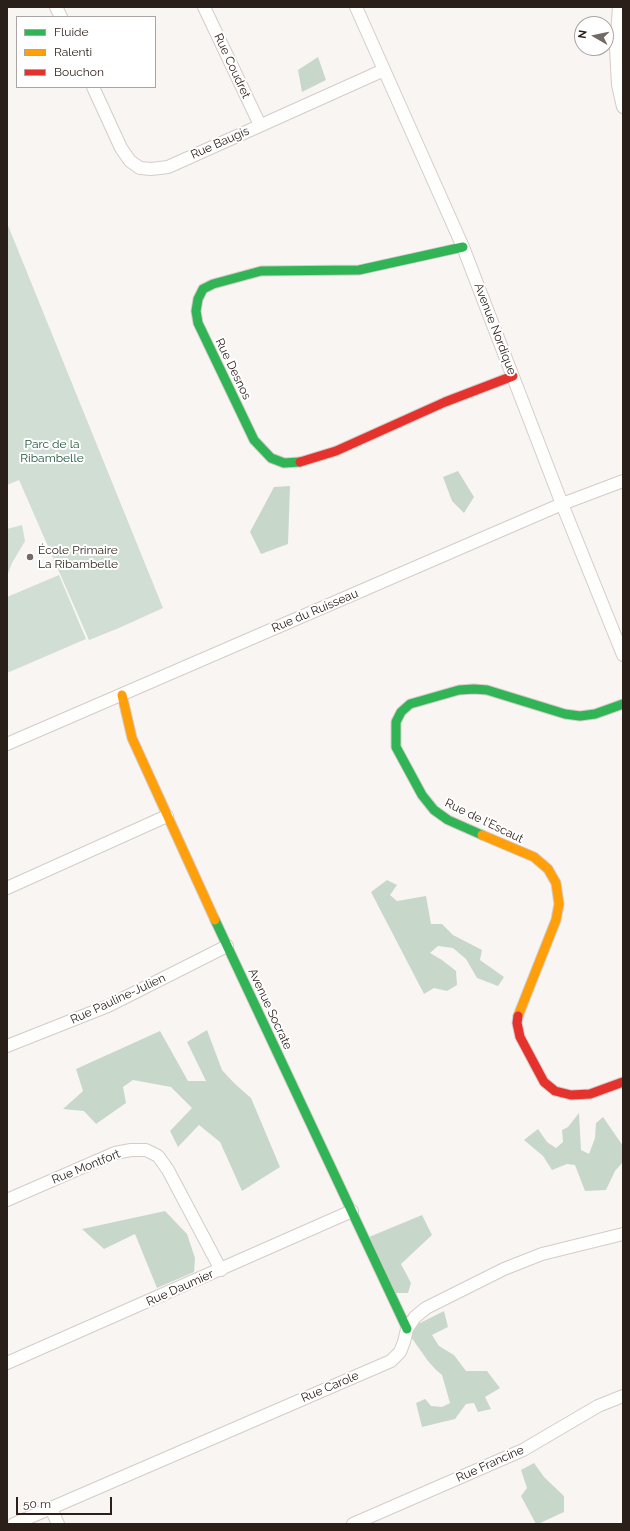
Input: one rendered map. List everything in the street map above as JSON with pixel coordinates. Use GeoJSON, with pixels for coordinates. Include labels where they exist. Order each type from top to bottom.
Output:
{"type":"FeatureCollection","features":[{"type":"Feature","properties":{"kind":"street"},"geometry":{"type":"LineString","coordinates":[[56,7],[60,16]]}},
{"type":"Feature","properties":{"kind":"street","name":"Rue Coudret"},"geometry":{"type":"LineString","coordinates":[[204,7],[260,125]]}},
{"type":"Feature","properties":{"kind":"street","name":"Avenue Nordique"},"geometry":{"type":"LineString","coordinates":[[356,7],[463,247],[562,504],[623,655]]}},
{"type":"Feature","properties":{"kind":"street"},"geometry":{"type":"LineString","coordinates":[[619,7],[616,48],[618,85],[623,107]]}},
{"type":"Feature","properties":{"kind":"street","name":"Rue Baugis"},"geometry":{"type":"LineString","coordinates":[[93,88],[121,148],[130,161],[140,168],[151,169],[168,167],[384,70]]}},
{"type":"Feature","properties":{"kind":"street","name":"Rue Desnos"},"geometry":{"type":"LineString","coordinates":[[463,247],[359,270],[331,272],[261,271],[212,284],[203,289],[198,299],[196,311],[198,323],[254,440],[271,458],[284,463],[299,462],[336,451],[445,402],[513,376]]}},
{"type":"Feature","properties":{"kind":"street","name":"Rue du Ruisseau"},"geometry":{"type":"LineString","coordinates":[[7,744],[562,504],[623,481]]}},
{"type":"Feature","properties":{"kind":"street","name":"Rue de l'Escaut"},"geometry":{"type":"LineString","coordinates":[[623,704],[595,714],[580,716],[565,714],[487,690],[474,688],[459,690],[410,704],[401,712],[396,722],[395,732],[396,747],[422,795],[434,810],[448,820],[534,857],[548,869],[556,883],[559,904],[556,920],[519,1011],[517,1024],[520,1037],[544,1082],[555,1091],[571,1095],[590,1094],[623,1082]]}},
{"type":"Feature","properties":{"kind":"street","name":"Avenue Socrate"},"geometry":{"type":"LineString","coordinates":[[122,695],[132,738],[227,946],[406,1329]]}},
{"type":"Feature","properties":{"kind":"street"},"geometry":{"type":"LineString","coordinates":[[7,888],[168,816]]}},
{"type":"Feature","properties":{"kind":"street","name":"Rue Pauline-Julien"},"geometry":{"type":"LineString","coordinates":[[7,1046],[108,1006],[227,946]]}},
{"type":"Feature","properties":{"kind":"street","name":"Rue Montfort"},"geometry":{"type":"LineString","coordinates":[[7,1200],[115,1153],[131,1150],[146,1150],[158,1156],[168,1170],[221,1270]]}},
{"type":"Feature","properties":{"kind":"street","name":"Rue Daumier"},"geometry":{"type":"LineString","coordinates":[[7,1363],[352,1211]]}},
{"type":"Feature","properties":{"kind":"street","name":"Rue Carole"},"geometry":{"type":"LineString","coordinates":[[14,1524],[391,1361],[400,1352],[404,1342],[406,1329],[415,1316],[426,1308],[504,1269],[542,1254],[623,1234]]}},
{"type":"Feature","properties":{"kind":"street","name":"Rue Francine"},"geometry":{"type":"LineString","coordinates":[[353,1524],[523,1450],[598,1406],[623,1396]]}},
{"type":"Feature","properties":{"kind":"street"},"geometry":{"type":"LineString","coordinates":[[51,1508],[58,1524]]}},
{"type":"Feature","properties":{"kind":"green space"},"geometry":{"type":"Polygon","coordinates":[[[318,57],[326,80],[302,92],[298,70],[318,57]]]}},
{"type":"Feature","properties":{"kind":"green space","name":"Parc de la Ribambelle"},"geometry":{"type":"Polygon","coordinates":[[[7,223],[163,608],[89,640],[19,480],[7,485],[7,223]]]}},
{"type":"Feature","properties":{"kind":"green space"},"geometry":{"type":"Polygon","coordinates":[[[458,471],[474,497],[464,513],[452,501],[443,477],[458,471]]]}},
{"type":"Feature","properties":{"kind":"green space"},"geometry":{"type":"Polygon","coordinates":[[[290,486],[288,544],[261,554],[250,532],[274,487],[290,486]]]}},
{"type":"Feature","properties":{"kind":"green space"},"geometry":{"type":"Polygon","coordinates":[[[22,525],[25,541],[12,563],[7,576],[7,529],[22,525]]]}},
{"type":"Feature","properties":{"kind":"green space"},"geometry":{"type":"Polygon","coordinates":[[[59,575],[86,639],[7,673],[7,597],[59,575]]]}},
{"type":"Feature","properties":{"kind":"green space"},"geometry":{"type":"Polygon","coordinates":[[[387,880],[397,885],[390,895],[397,901],[426,896],[431,924],[442,924],[453,935],[482,950],[480,960],[504,977],[498,986],[477,978],[466,959],[453,948],[438,946],[430,953],[456,971],[457,985],[447,991],[434,988],[424,994],[371,892],[387,880]]]}},
{"type":"Feature","properties":{"kind":"green space"},"geometry":{"type":"Polygon","coordinates":[[[207,1030],[222,1070],[251,1098],[280,1167],[242,1191],[220,1142],[199,1125],[178,1147],[170,1131],[192,1108],[171,1087],[133,1080],[123,1087],[126,1103],[96,1124],[84,1111],[63,1109],[83,1091],[76,1069],[160,1031],[188,1081],[206,1081],[187,1042],[207,1030]]]}},
{"type":"Feature","properties":{"kind":"green space"},"geometry":{"type":"Polygon","coordinates":[[[579,1113],[581,1150],[589,1154],[595,1138],[596,1123],[603,1117],[623,1146],[623,1162],[615,1171],[606,1190],[585,1191],[575,1165],[567,1164],[552,1170],[543,1156],[524,1140],[538,1129],[547,1142],[556,1148],[563,1142],[562,1130],[568,1127],[579,1113]]]}},
{"type":"Feature","properties":{"kind":"green space"},"geometry":{"type":"Polygon","coordinates":[[[165,1211],[187,1234],[195,1258],[194,1272],[157,1288],[135,1234],[104,1249],[82,1229],[165,1211]]]}},
{"type":"Feature","properties":{"kind":"green space"},"geometry":{"type":"Polygon","coordinates":[[[422,1215],[432,1235],[401,1264],[411,1283],[408,1293],[395,1293],[369,1237],[422,1215]]]}},
{"type":"Feature","properties":{"kind":"green space"},"geometry":{"type":"Polygon","coordinates":[[[444,1311],[448,1327],[432,1335],[439,1346],[454,1355],[466,1371],[487,1371],[500,1388],[485,1397],[491,1409],[478,1412],[474,1403],[466,1404],[455,1419],[422,1427],[416,1403],[425,1399],[431,1406],[442,1407],[450,1403],[442,1375],[428,1361],[406,1330],[444,1311]]]}},
{"type":"Feature","properties":{"kind":"green space"},"geometry":{"type":"Polygon","coordinates":[[[534,1463],[544,1477],[564,1496],[564,1512],[538,1524],[536,1524],[521,1496],[527,1488],[521,1470],[534,1463]]]}},
{"type":"Feature","properties":{"kind":"traffic: fast"},"geometry":{"type":"LineString","coordinates":[[300,462],[284,463],[271,458],[254,440],[198,323],[196,311],[198,299],[203,289],[213,284],[261,271],[359,270],[463,247]]}},
{"type":"Feature","properties":{"kind":"traffic: fast"},"geometry":{"type":"LineString","coordinates":[[482,835],[448,820],[434,810],[422,795],[396,747],[396,722],[401,712],[410,704],[459,690],[474,689],[487,690],[565,714],[580,716],[595,714],[623,704]]}},
{"type":"Feature","properties":{"kind":"traffic: fast"},"geometry":{"type":"LineString","coordinates":[[215,920],[407,1329]]}},
{"type":"Feature","properties":{"kind":"traffic: slow"},"geometry":{"type":"LineString","coordinates":[[122,695],[132,738],[215,920]]}},
{"type":"Feature","properties":{"kind":"traffic: slow"},"geometry":{"type":"LineString","coordinates":[[482,835],[534,857],[548,869],[556,883],[559,904],[556,920],[518,1016]]}},
{"type":"Feature","properties":{"kind":"traffic: jam"},"geometry":{"type":"LineString","coordinates":[[300,462],[336,451],[445,402],[513,376]]}},
{"type":"Feature","properties":{"kind":"traffic: jam"},"geometry":{"type":"LineString","coordinates":[[518,1016],[517,1023],[520,1037],[544,1082],[555,1091],[571,1095],[590,1094],[623,1082]]}},
{"type":"Feature","properties":{"kind":"place","name":"École Primaire La Ribambelle"},"geometry":{"type":"Point","coordinates":[30,557]}}]}
